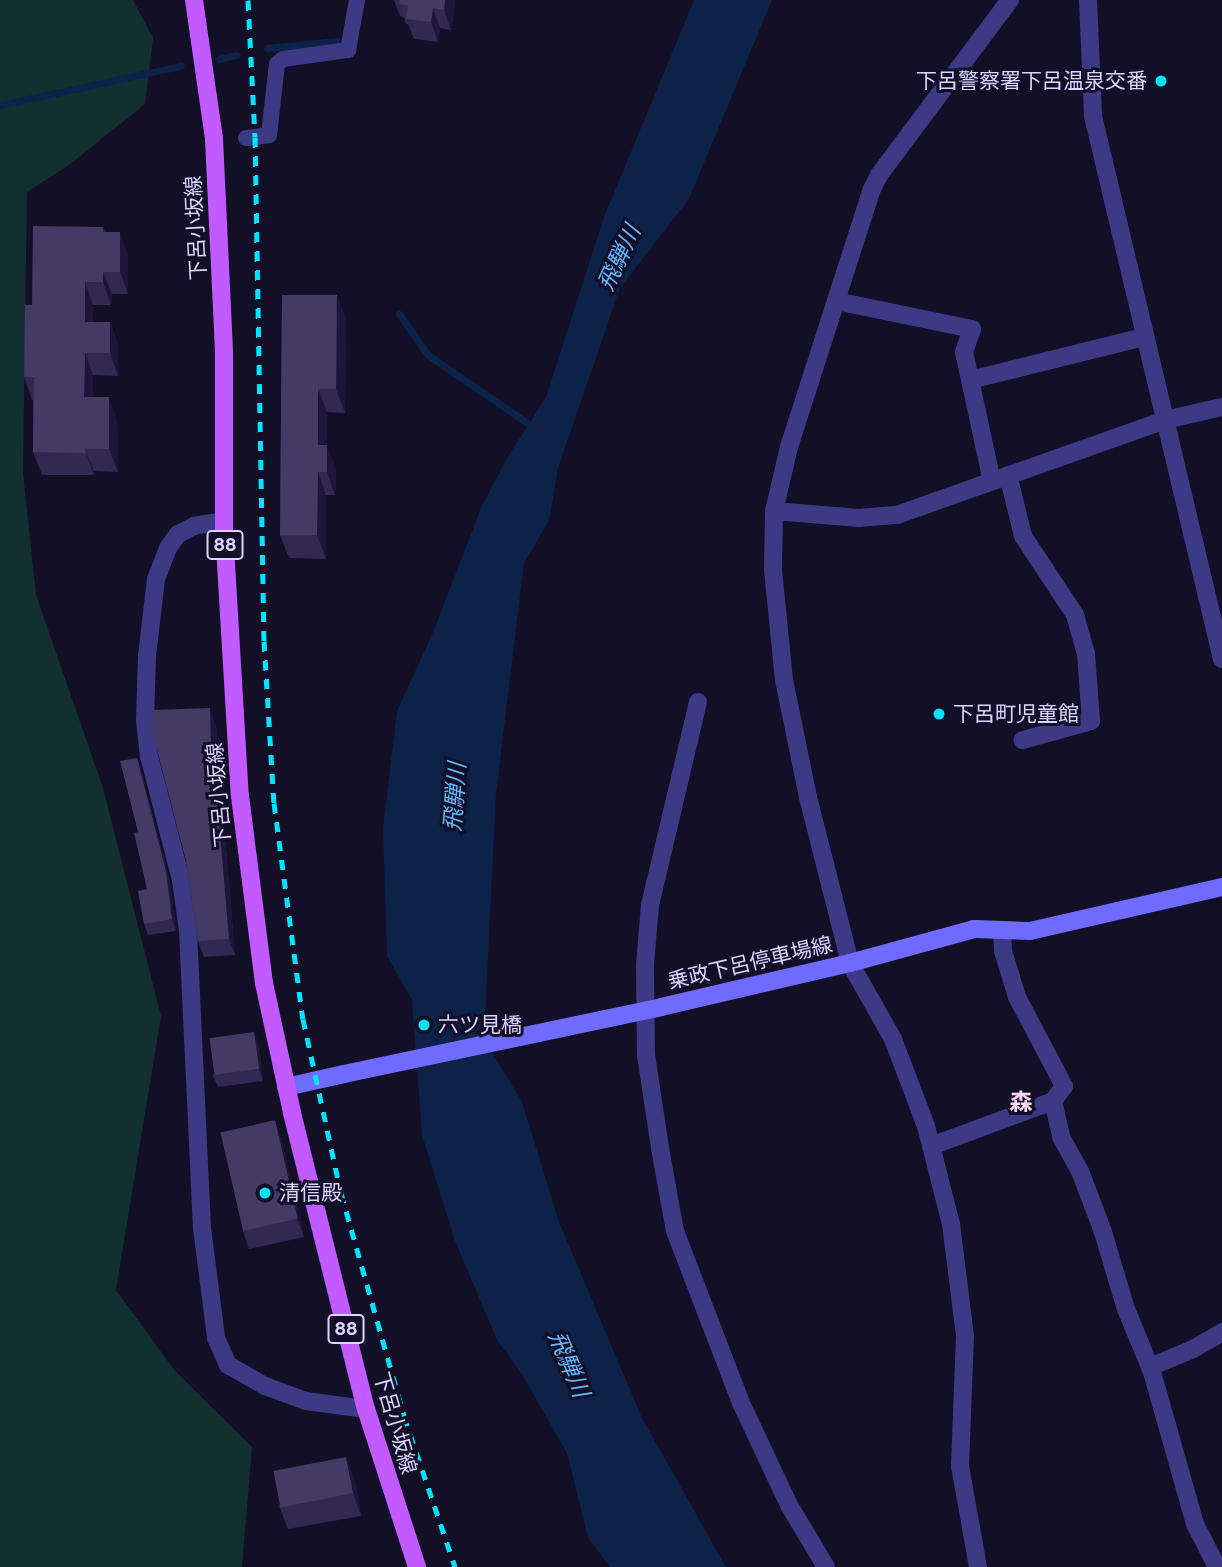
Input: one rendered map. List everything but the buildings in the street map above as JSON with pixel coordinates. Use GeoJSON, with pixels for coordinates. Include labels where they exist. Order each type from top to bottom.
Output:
{"type":"FeatureCollection","features":[{"type":"Feature","properties":{"kind":"main road","name":"下呂小坂線"},"geometry":{"type":"LineString","coordinates":[[194,0],[214,139],[225,353],[224,521],[240,796],[264,983],[286,1087],[366,1409],[411,1563]]}},
{"type":"Feature","properties":{"kind":"main road","name":"乗政下呂停車場線"},"geometry":{"type":"LineString","coordinates":[[286,1087],[662,1007],[850,963],[974,929],[1030,931],[1222,887]]}},
{"type":"Feature","properties":{"kind":"street"},"geometry":{"type":"LineString","coordinates":[[246,138],[269,135],[277,64],[283,59],[348,50],[357,0]]}},
{"type":"Feature","properties":{"kind":"street"},"geometry":{"type":"LineString","coordinates":[[978,1567],[960,1466],[965,1336],[951,1224],[931,1146],[893,1039],[850,963],[808,797],[784,680],[773,569],[774,511],[789,447],[879,175],[1010,0]]}},
{"type":"Feature","properties":{"kind":"street"},"geometry":{"type":"LineString","coordinates":[[1088,0],[1093,116],[1222,659]]}},
{"type":"Feature","properties":{"kind":"street"},"geometry":{"type":"LineString","coordinates":[[836,301],[972,328],[964,352],[1000,478],[1023,536],[1075,615],[1086,654],[1091,720],[1023,740]]}},
{"type":"Feature","properties":{"kind":"street"},"geometry":{"type":"LineString","coordinates":[[970,380],[1144,337]]}},
{"type":"Feature","properties":{"kind":"street"},"geometry":{"type":"LineString","coordinates":[[774,511],[859,518],[897,515],[1165,420],[1222,407]]}},
{"type":"Feature","properties":{"kind":"street"},"geometry":{"type":"LineString","coordinates":[[224,521],[194,526],[178,534],[168,548],[155,591],[147,656],[145,720],[149,756],[181,880],[188,931],[202,1228],[216,1338],[229,1365],[265,1386],[306,1401],[366,1409]]}},
{"type":"Feature","properties":{"kind":"street"},"geometry":{"type":"LineString","coordinates":[[698,702],[650,905],[645,965],[646,1055],[675,1231],[741,1403],[789,1505],[826,1567]]}},
{"type":"Feature","properties":{"kind":"street"},"geometry":{"type":"LineString","coordinates":[[931,1146],[1053,1101],[1065,1086],[1017,997],[1003,951],[1002,930]]}},
{"type":"Feature","properties":{"kind":"street"},"geometry":{"type":"LineString","coordinates":[[1053,1101],[1061,1137],[1080,1171],[1104,1231],[1126,1309],[1150,1367],[1192,1513],[1217,1567]]}},
{"type":"Feature","properties":{"kind":"street"},"geometry":{"type":"LineString","coordinates":[[1150,1367],[1222,1332]]}},
{"type":"Feature","properties":{"kind":"green space"},"geometry":{"type":"Polygon","coordinates":[[[0,0],[133,0],[153,38],[145,104],[69,165],[27,192],[23,473],[36,595],[103,788],[161,1016],[116,1290],[175,1371],[252,1447],[242,1567],[0,1567],[0,0]]]}},
{"type":"Feature","properties":{"kind":"water","name":"飛騨川"},"geometry":{"type":"Polygon","coordinates":[[[694,0],[772,0],[689,199],[620,288],[558,468],[549,521],[524,563],[496,794],[484,1039],[522,1102],[559,1222],[642,1418],[726,1567],[610,1567],[588,1538],[567,1453],[522,1374],[497,1340],[455,1241],[422,1135],[412,1000],[387,956],[383,828],[397,711],[434,630],[481,508],[507,458],[546,397],[604,217],[694,0]]]}},
{"type":"Feature","properties":{"kind":"waterway"},"geometry":{"type":"LineString","coordinates":[[267,48],[337,41]]}},
{"type":"Feature","properties":{"kind":"waterway"},"geometry":{"type":"LineString","coordinates":[[219,59],[237,55]]}},
{"type":"Feature","properties":{"kind":"waterway"},"geometry":{"type":"LineString","coordinates":[[0,105],[181,66]]}},
{"type":"Feature","properties":{"kind":"waterway"},"geometry":{"type":"LineString","coordinates":[[399,314],[428,355],[536,429]]}},
{"type":"Feature","properties":{"kind":"railway"},"geometry":{"type":"LineString","coordinates":[[248,0],[255,137],[264,641],[274,803],[303,1019],[341,1193],[404,1416],[455,1567]]}},
{"type":"Feature","properties":{"kind":"place","name":"下呂警察署下呂温泉交番"},"geometry":{"type":"Point","coordinates":[1161,81]}},
{"type":"Feature","properties":{"kind":"place","name":"下呂町児童館"},"geometry":{"type":"Point","coordinates":[939,714]}},
{"type":"Feature","properties":{"kind":"place","name":"六ツ見橋"},"geometry":{"type":"Point","coordinates":[424,1025]}},
{"type":"Feature","properties":{"kind":"place","name":"清信殿"},"geometry":{"type":"Point","coordinates":[265,1193]}},
{"type":"Feature","properties":{"kind":"district","name":"森"},"geometry":{"type":"Point","coordinates":[1021,1102]}}]}
